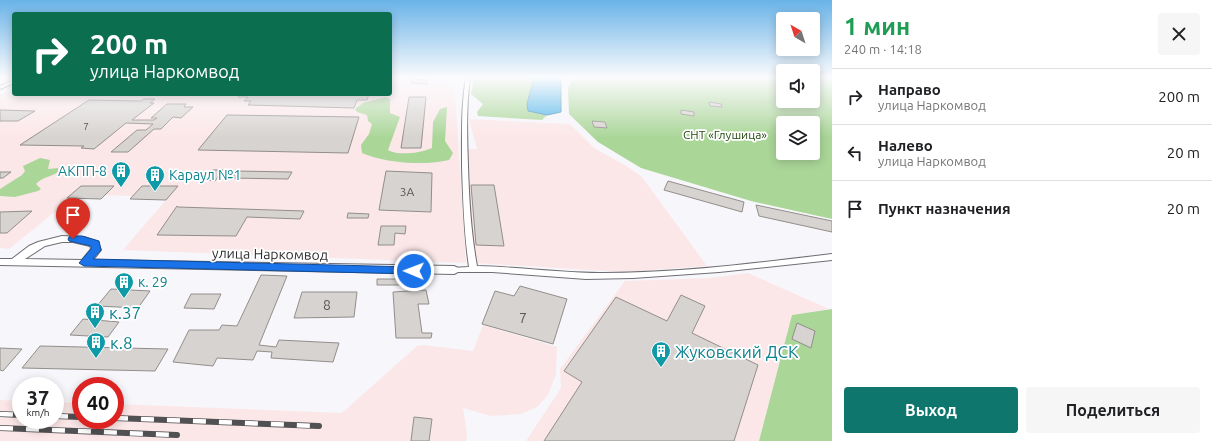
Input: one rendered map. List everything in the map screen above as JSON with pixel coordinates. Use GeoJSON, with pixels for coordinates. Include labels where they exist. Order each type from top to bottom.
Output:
{"type":"FeatureCollection","features":[{"type":"Feature","properties":{"kind":"street"},"geometry":{"type":"LineString","coordinates":[[465,98],[464,150],[467,224],[473,269]]}},
{"type":"Feature","properties":{"kind":"street"},"geometry":{"type":"LineString","coordinates":[[15,262],[29,249],[41,242],[82,239],[95,244],[96,250],[84,263]]}},
{"type":"Feature","properties":{"kind":"street"},"geometry":{"type":"LineString","coordinates":[[454,270],[473,269],[584,276],[633,275],[747,268],[832,257]]}},
{"type":"Feature","properties":{"kind":"street","name":"улица Наркомвод"},"geometry":{"type":"LineString","coordinates":[[0,262],[305,269],[454,270]]}},
{"type":"Feature","properties":{"kind":"shaded area"},"geometry":{"type":"Polygon","coordinates":[[[0,98],[455,98],[466,263],[123,250],[166,200],[130,199],[132,196],[105,195],[101,199],[72,198],[9,249],[0,248],[0,98]]]}},
{"type":"Feature","properties":{"kind":"shaded area"},"geometry":{"type":"Polygon","coordinates":[[[469,119],[570,124],[594,148],[628,167],[642,177],[707,266],[624,272],[474,263],[466,149],[477,149],[469,119]]]}},
{"type":"Feature","properties":{"kind":"shaded area","name":"Жуковский ДСК"},"geometry":{"type":"Polygon","coordinates":[[[748,273],[829,309],[792,315],[759,441],[526,441],[561,388],[560,369],[625,281],[709,278],[748,273]]]}},
{"type":"Feature","properties":{"kind":"shaded area"},"geometry":{"type":"Polygon","coordinates":[[[483,325],[557,347],[556,374],[548,395],[537,407],[521,414],[491,416],[463,408],[467,434],[466,441],[0,441],[0,400],[12,401],[12,429],[64,429],[64,402],[72,403],[72,429],[124,429],[124,404],[342,413],[417,346],[424,345],[473,351],[483,325]]]}},
{"type":"Feature","properties":{"kind":"green space"},"geometry":{"type":"Polygon","coordinates":[[[384,98],[390,99],[390,113],[400,117],[388,150],[397,153],[416,152],[432,148],[433,122],[440,109],[447,107],[445,141],[453,153],[449,160],[417,163],[382,159],[362,153],[361,145],[369,134],[372,124],[368,121],[367,115],[357,112],[355,109],[363,103],[384,98]]]}},
{"type":"Feature","properties":{"kind":"green space"},"geometry":{"type":"Polygon","coordinates":[[[475,98],[529,98],[527,104],[528,111],[547,115],[542,120],[478,116],[477,112],[483,104],[475,98]]]}},
{"type":"Feature","properties":{"kind":"green space","name":"СНТ «Глушица»"},"geometry":{"type":"Polygon","coordinates":[[[568,98],[776,98],[776,108],[820,108],[820,98],[832,98],[832,219],[751,201],[641,168],[598,142],[569,114],[568,98]]]}},
{"type":"Feature","properties":{"kind":"green space"},"geometry":{"type":"Polygon","coordinates":[[[40,158],[50,160],[48,169],[58,168],[58,172],[36,184],[41,189],[15,197],[0,196],[0,189],[22,175],[25,171],[23,166],[40,158]]]}},
{"type":"Feature","properties":{"kind":"green space"},"geometry":{"type":"Polygon","coordinates":[[[832,309],[832,441],[759,441],[792,315],[832,309]]]}},
{"type":"Feature","properties":{"kind":"water"},"geometry":{"type":"Polygon","coordinates":[[[529,98],[561,98],[561,112],[547,115],[528,111],[527,104],[529,98]]]}},
{"type":"Feature","properties":{"kind":"building"},"geometry":{"type":"Polygon","coordinates":[[[247,98],[368,98],[367,100],[357,100],[354,108],[248,105],[251,101],[244,101],[247,98]]]}},
{"type":"Feature","properties":{"kind":"building"},"geometry":{"type":"Polygon","coordinates":[[[409,98],[426,98],[421,148],[401,148],[409,98]]]}},
{"type":"Feature","properties":{"kind":"building"},"geometry":{"type":"Polygon","coordinates":[[[144,99],[155,99],[150,103],[154,103],[132,120],[154,120],[157,118],[151,118],[167,104],[186,104],[184,107],[193,107],[181,118],[173,117],[161,129],[154,129],[128,152],[111,152],[137,130],[146,130],[153,124],[126,123],[94,149],[81,148],[84,146],[20,145],[89,100],[141,101],[144,99]]]}},
{"type":"Feature","properties":{"kind":"building"},"geometry":{"type":"Polygon","coordinates":[[[709,102],[721,104],[722,107],[710,106],[709,102]]]}},
{"type":"Feature","properties":{"kind":"building"},"geometry":{"type":"Polygon","coordinates":[[[0,110],[35,111],[18,121],[0,121],[0,110]]]}},
{"type":"Feature","properties":{"kind":"building"},"geometry":{"type":"Polygon","coordinates":[[[681,110],[694,112],[694,116],[681,114],[681,110]]]}},
{"type":"Feature","properties":{"kind":"building"},"geometry":{"type":"Polygon","coordinates":[[[227,115],[359,117],[348,153],[198,150],[227,115]]]}},
{"type":"Feature","properties":{"kind":"building"},"geometry":{"type":"Polygon","coordinates":[[[592,121],[605,122],[607,128],[594,127],[592,121]]]}},
{"type":"Feature","properties":{"kind":"building"},"geometry":{"type":"Polygon","coordinates":[[[213,170],[223,170],[215,181],[204,180],[213,170]]]}},
{"type":"Feature","properties":{"kind":"building"},"geometry":{"type":"Polygon","coordinates":[[[237,171],[292,172],[288,179],[232,178],[237,171]]]}},
{"type":"Feature","properties":{"kind":"building"},"geometry":{"type":"Polygon","coordinates":[[[386,171],[432,173],[431,212],[379,210],[386,171]]]}},
{"type":"Feature","properties":{"kind":"building"},"geometry":{"type":"Polygon","coordinates":[[[0,172],[11,172],[3,178],[0,178],[0,172]]]}},
{"type":"Feature","properties":{"kind":"building"},"geometry":{"type":"Polygon","coordinates":[[[668,181],[744,202],[742,212],[664,190],[668,181]]]}},
{"type":"Feature","properties":{"kind":"building"},"geometry":{"type":"Polygon","coordinates":[[[471,185],[494,185],[504,246],[476,245],[471,185]]]}},
{"type":"Feature","properties":{"kind":"building"},"geometry":{"type":"Polygon","coordinates":[[[81,186],[114,186],[101,199],[67,198],[81,186]]]}},
{"type":"Feature","properties":{"kind":"building","name":"Караул №1"},"geometry":{"type":"Polygon","coordinates":[[[142,186],[178,186],[166,200],[130,199],[142,186]]]}},
{"type":"Feature","properties":{"kind":"building"},"geometry":{"type":"Polygon","coordinates":[[[756,205],[832,221],[832,232],[759,216],[756,205]]]}},
{"type":"Feature","properties":{"kind":"building"},"geometry":{"type":"Polygon","coordinates":[[[177,206],[304,211],[300,219],[247,217],[236,236],[157,235],[177,206]]]}},
{"type":"Feature","properties":{"kind":"building"},"geometry":{"type":"Polygon","coordinates":[[[32,211],[7,233],[0,233],[0,212],[32,211]]]}},
{"type":"Feature","properties":{"kind":"building"},"geometry":{"type":"Polygon","coordinates":[[[348,213],[369,214],[368,218],[347,218],[348,213]]]}},
{"type":"Feature","properties":{"kind":"building"},"geometry":{"type":"Polygon","coordinates":[[[381,226],[406,226],[405,234],[395,233],[394,245],[378,245],[381,226]]]}},
{"type":"Feature","properties":{"kind":"building"},"geometry":{"type":"Polygon","coordinates":[[[261,275],[287,276],[259,345],[276,347],[279,340],[339,343],[333,362],[271,358],[272,352],[257,351],[253,360],[217,358],[213,366],[173,362],[189,330],[219,330],[222,325],[237,326],[261,275]]]}},
{"type":"Feature","properties":{"kind":"building"},"geometry":{"type":"Polygon","coordinates":[[[377,279],[403,279],[403,285],[377,285],[377,279]]]}},
{"type":"Feature","properties":{"kind":"building"},"geometry":{"type":"Polygon","coordinates":[[[520,286],[567,299],[553,344],[482,324],[495,291],[514,296],[520,286]]]}},
{"type":"Feature","properties":{"kind":"building","name":"к. 29"},"geometry":{"type":"Polygon","coordinates":[[[111,289],[150,291],[138,308],[97,306],[111,289]]]}},
{"type":"Feature","properties":{"kind":"building"},"geometry":{"type":"Polygon","coordinates":[[[426,290],[429,304],[418,304],[422,333],[432,333],[431,338],[396,338],[393,292],[426,290]]]}},
{"type":"Feature","properties":{"kind":"building"},"geometry":{"type":"Polygon","coordinates":[[[302,292],[357,292],[354,317],[294,318],[302,292]]]}},
{"type":"Feature","properties":{"kind":"building"},"geometry":{"type":"Polygon","coordinates":[[[191,294],[221,294],[214,309],[184,308],[191,294]]]}},
{"type":"Feature","properties":{"kind":"building","name":"Жуковский ДСК"},"geometry":{"type":"Polygon","coordinates":[[[681,295],[705,306],[692,333],[758,365],[734,441],[544,441],[582,382],[564,371],[616,297],[667,321],[681,295]]]}},
{"type":"Feature","properties":{"kind":"building","name":"к.37"},"geometry":{"type":"Polygon","coordinates":[[[83,319],[119,322],[108,337],[70,335],[83,319]]]}},
{"type":"Feature","properties":{"kind":"building"},"geometry":{"type":"Polygon","coordinates":[[[797,323],[815,331],[811,348],[792,339],[797,323]]]}},
{"type":"Feature","properties":{"kind":"building","name":"к.8"},"geometry":{"type":"Polygon","coordinates":[[[40,346],[168,349],[155,371],[22,368],[40,346]]]}},
{"type":"Feature","properties":{"kind":"building"},"geometry":{"type":"Polygon","coordinates":[[[0,348],[22,349],[3,371],[0,370],[0,348]]]}},
{"type":"Feature","properties":{"kind":"building"},"geometry":{"type":"Polygon","coordinates":[[[414,417],[432,419],[429,441],[411,441],[414,417]]]}},
{"type":"Feature","properties":{"kind":"railway"},"geometry":{"type":"LineString","coordinates":[[0,414],[12,415]]}},
{"type":"Feature","properties":{"kind":"railway"},"geometry":{"type":"LineString","coordinates":[[64,416],[72,417]]}},
{"type":"Feature","properties":{"kind":"railway"},"geometry":{"type":"LineString","coordinates":[[124,418],[319,426]]}},
{"type":"Feature","properties":{"kind":"railway"},"geometry":{"type":"LineString","coordinates":[[0,428],[177,435]]}},
{"type":"Feature","properties":{"kind":"place","name":"АКПП-8"},"geometry":{"type":"Point","coordinates":[121,188]}},
{"type":"Feature","properties":{"kind":"place","name":"Караул №1"},"geometry":{"type":"Point","coordinates":[155,192]}},
{"type":"Feature","properties":{"kind":"place","name":"к. 29"},"geometry":{"type":"Point","coordinates":[124,299]}},
{"type":"Feature","properties":{"kind":"place","name":"к.37"},"geometry":{"type":"Point","coordinates":[95,329]}},
{"type":"Feature","properties":{"kind":"place","name":"к.8"},"geometry":{"type":"Point","coordinates":[96,359]}},
{"type":"Feature","properties":{"kind":"place","name":"Жуковский ДСК"},"geometry":{"type":"Point","coordinates":[661,368]}},
{"type":"Feature","properties":{"kind":"route"},"geometry":{"type":"LineString","coordinates":[[73,239],[82,239],[95,244],[96,250],[84,263],[414,271]]}}]}
